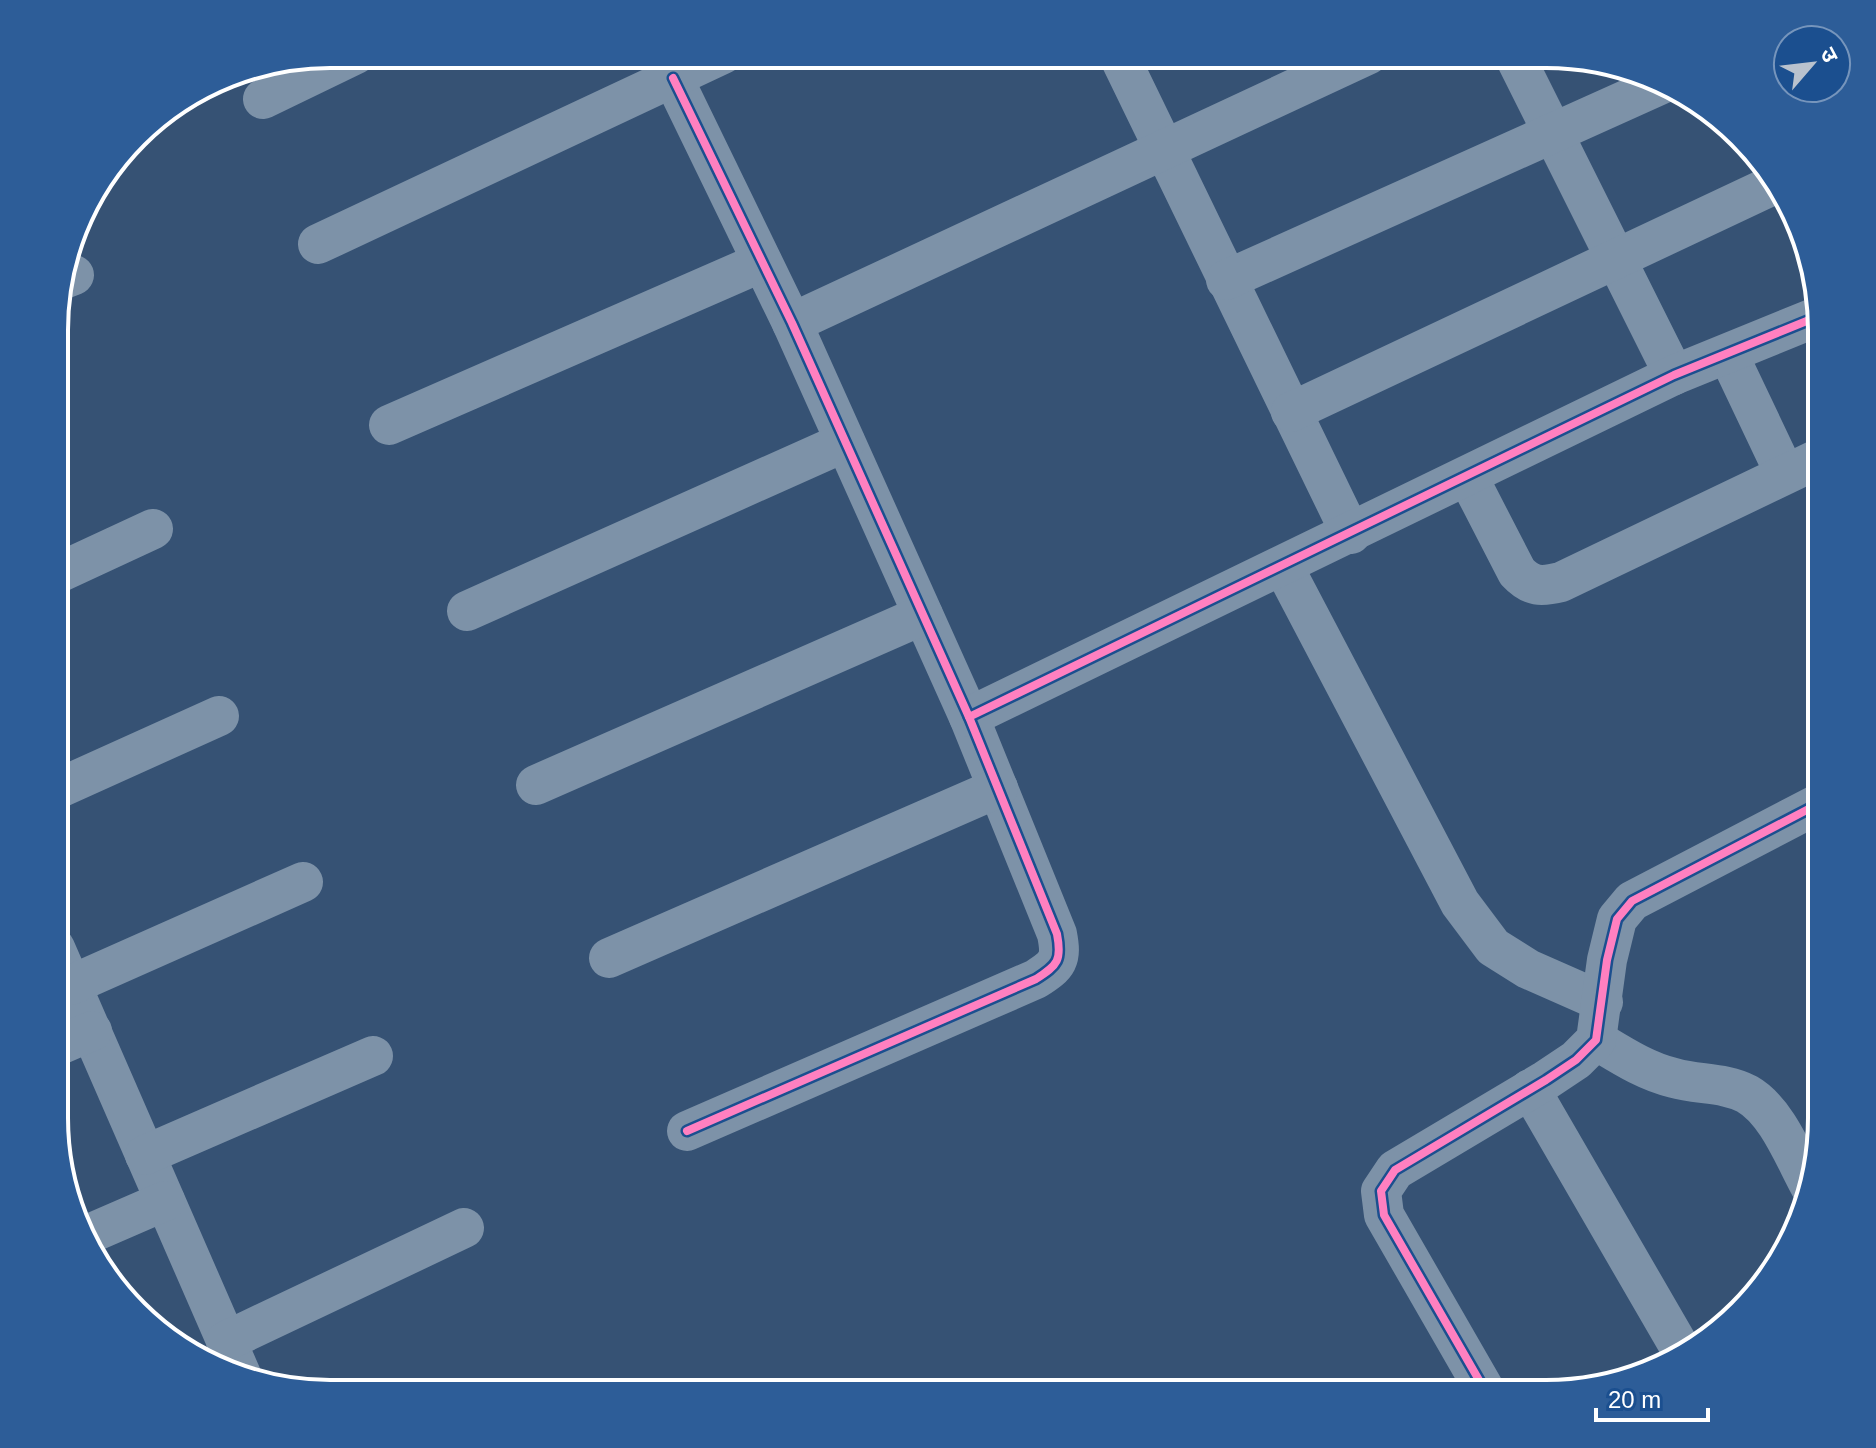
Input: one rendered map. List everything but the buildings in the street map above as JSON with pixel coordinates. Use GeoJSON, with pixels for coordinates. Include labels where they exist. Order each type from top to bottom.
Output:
{"type":"FeatureCollection","features":[{"type":"Feature","properties":{"kind":"street"},"geometry":{"type":"LineString","coordinates":[[263,99],[327,68]]}},
{"type":"Feature","properties":{"kind":"street"},"geometry":{"type":"LineString","coordinates":[[318,244],[693,68]]}},
{"type":"Feature","properties":{"kind":"street"},"geometry":{"type":"LineString","coordinates":[[1125,69],[1351,534]]}},
{"type":"Feature","properties":{"kind":"street"},"geometry":{"type":"LineString","coordinates":[[792,323],[1338,69]]}},
{"type":"Feature","properties":{"kind":"street"},"geometry":{"type":"LineString","coordinates":[[1521,69],[1674,375]]}},
{"type":"Feature","properties":{"kind":"street"},"geometry":{"type":"LineString","coordinates":[[673,78],[792,323],[969,717],[1057,934],[1060,952],[1053,968],[1036,979],[687,1131]]}},
{"type":"Feature","properties":{"kind":"street"},"geometry":{"type":"LineString","coordinates":[[1226,280],[1650,90]]}},
{"type":"Feature","properties":{"kind":"street"},"geometry":{"type":"LineString","coordinates":[[1291,412],[1766,188]]}},
{"type":"Feature","properties":{"kind":"street"},"geometry":{"type":"LineString","coordinates":[[389,425],[762,262]]}},
{"type":"Feature","properties":{"kind":"street"},"geometry":{"type":"LineString","coordinates":[[969,717],[1674,375],[1807,321]]}},
{"type":"Feature","properties":{"kind":"street"},"geometry":{"type":"LineString","coordinates":[[1728,354],[1785,474]]}},
{"type":"Feature","properties":{"kind":"street"},"geometry":{"type":"LineString","coordinates":[[467,611],[845,442]]}},
{"type":"Feature","properties":{"kind":"street"},"geometry":{"type":"LineString","coordinates":[[1468,477],[1517,572],[1526,582],[1542,587],[1561,582],[1808,464]]}},
{"type":"Feature","properties":{"kind":"street"},"geometry":{"type":"LineString","coordinates":[[68,568],[153,529]]}},
{"type":"Feature","properties":{"kind":"street"},"geometry":{"type":"LineString","coordinates":[[1283,566],[1468,914],[1493,947],[1600,1021],[1634,1064],[1674,1079],[1722,1085],[1749,1095],[1772,1118],[1802,1172]]}},
{"type":"Feature","properties":{"kind":"street"},"geometry":{"type":"LineString","coordinates":[[536,785],[923,615]]}},
{"type":"Feature","properties":{"kind":"street"},"geometry":{"type":"LineString","coordinates":[[69,784],[219,716]]}},
{"type":"Feature","properties":{"kind":"street"},"geometry":{"type":"LineString","coordinates":[[609,958],[998,788]]}},
{"type":"Feature","properties":{"kind":"street"},"geometry":{"type":"LineString","coordinates":[[1479,1380],[1384,1215],[1381,1191],[1395,1170],[1576,1060],[1600,1021],[1607,960],[1617,919],[1632,901],[1807,809]]}},
{"type":"Feature","properties":{"kind":"street"},"geometry":{"type":"LineString","coordinates":[[71,985],[303,882]]}},
{"type":"Feature","properties":{"kind":"street"},"geometry":{"type":"LineString","coordinates":[[69,980],[234,1361]]}},
{"type":"Feature","properties":{"kind":"street"},"geometry":{"type":"LineString","coordinates":[[69,1041],[92,1031]]}},
{"type":"Feature","properties":{"kind":"street"},"geometry":{"type":"LineString","coordinates":[[145,1155],[373,1056]]}},
{"type":"Feature","properties":{"kind":"street"},"geometry":{"type":"LineString","coordinates":[[1530,1089],[1678,1344]]}},
{"type":"Feature","properties":{"kind":"street"},"geometry":{"type":"LineString","coordinates":[[94,1232],[165,1201]]}},
{"type":"Feature","properties":{"kind":"street"},"geometry":{"type":"LineString","coordinates":[[241,1364],[464,1228]]}},
{"type":"Feature","properties":{"kind":"cycle path"},"geometry":{"type":"LineString","coordinates":[[673,78],[792,323],[969,717],[1057,934],[1059,950],[1054,965],[1036,979],[687,1131]]}},
{"type":"Feature","properties":{"kind":"cycle path"},"geometry":{"type":"LineString","coordinates":[[969,717],[1674,375],[1807,321]]}},
{"type":"Feature","properties":{"kind":"cycle path"},"geometry":{"type":"LineString","coordinates":[[1479,1380],[1384,1215],[1381,1191],[1395,1170],[1546,1080],[1576,1060],[1596,1040],[1607,960],[1617,919],[1632,901],[1807,810]]}}]}
